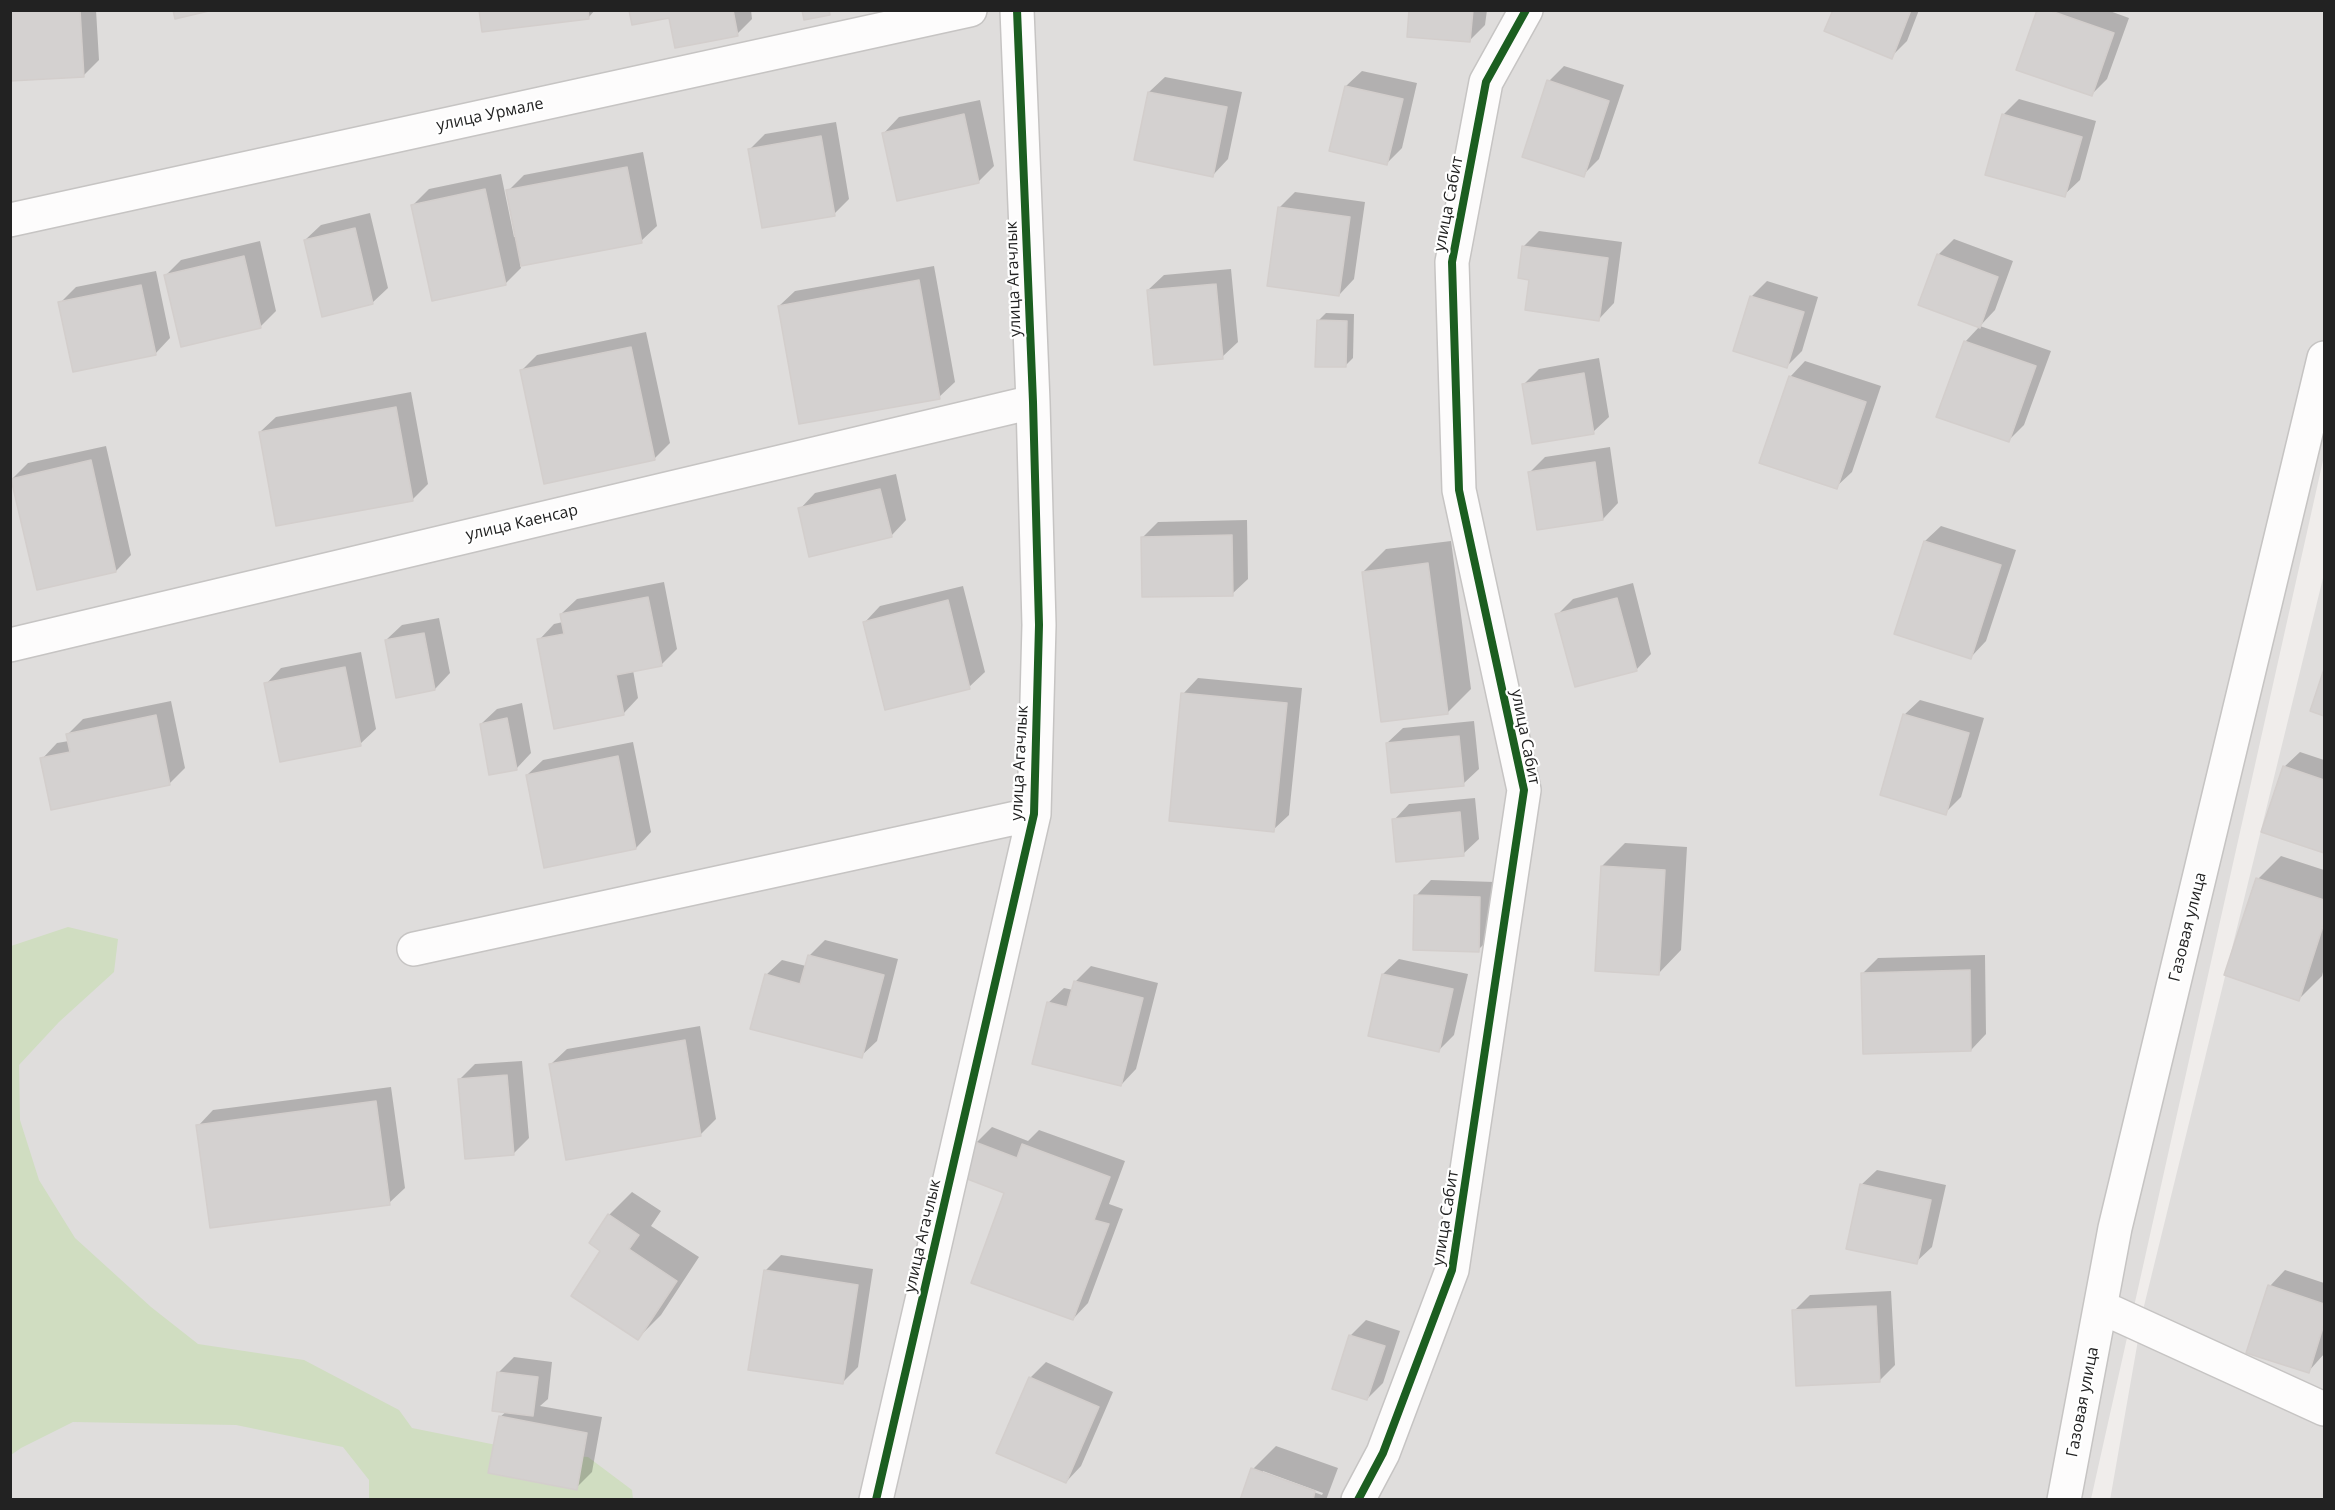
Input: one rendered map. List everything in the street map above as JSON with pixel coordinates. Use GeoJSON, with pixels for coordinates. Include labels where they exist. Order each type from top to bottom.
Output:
{"type":"FeatureCollection","features":[{"type":"Feature","properties":{"kind":"street","name":"улица Урмале"},"geometry":{"type":"LineString","coordinates":[[10,220],[970,10]]}},
{"type":"Feature","properties":{"kind":"street","name":"улица Агачлык"},"geometry":{"type":"LineString","coordinates":[[876,1500],[1034,814],[1039,625],[1033,402],[1017,10]]}},
{"type":"Feature","properties":{"kind":"street","name":"улица Сабит"},"geometry":{"type":"LineString","coordinates":[[1358,1500],[1383,1453],[1452,1270],[1524,790],[1459,490],[1452,262],[1486,82],[1526,10]]}},
{"type":"Feature","properties":{"kind":"street","name":"Газовая улица"},"geometry":{"type":"LineString","coordinates":[[2064,1500],[2115,1228],[2325,358]]}},
{"type":"Feature","properties":{"kind":"street","name":"улица Каенсар"},"geometry":{"type":"LineString","coordinates":[[10,645],[1033,402]]}},
{"type":"Feature","properties":{"kind":"street"},"geometry":{"type":"LineString","coordinates":[[414,949],[1034,814]]}},
{"type":"Feature","properties":{"kind":"street"},"geometry":{"type":"LineString","coordinates":[[2101,1307],[2325,1409]]}},
{"type":"Feature","properties":{"kind":"shaded area"},"geometry":{"type":"Polygon","coordinates":[[[10,11],[2324,11],[2324,456],[2091,1499],[11,1499],[10,11]]]}},
{"type":"Feature","properties":{"kind":"shaded area"},"geometry":{"type":"Polygon","coordinates":[[[2324,574],[2324,1499],[2110,1500],[2144,1306],[2324,574]]]}},
{"type":"Feature","properties":{"kind":"green space"},"geometry":{"type":"Polygon","coordinates":[[[68,927],[118,939],[114,972],[59,1022],[19,1065],[20,1120],[39,1180],[75,1238],[151,1307],[198,1344],[304,1360],[399,1410],[412,1428],[541,1454],[588,1457],[632,1490],[633,1499],[369,1499],[369,1480],[343,1447],[236,1425],[73,1422],[11,1455],[11,946],[68,927]]]}},
{"type":"Feature","properties":{"kind":"building"},"geometry":{"type":"Polygon","coordinates":[[[10,10],[80,10],[84,77],[10,81],[10,10]]]}},
{"type":"Feature","properties":{"kind":"building"},"geometry":{"type":"Polygon","coordinates":[[[173,10],[213,10],[175,19],[173,10]]]}},
{"type":"Feature","properties":{"kind":"building"},"geometry":{"type":"Polygon","coordinates":[[[479,10],[588,10],[589,19],[482,32],[479,10]]]}},
{"type":"Feature","properties":{"kind":"building"},"geometry":{"type":"Polygon","coordinates":[[[629,10],[733,10],[738,36],[675,48],[669,18],[632,25],[629,10]]]}},
{"type":"Feature","properties":{"kind":"building"},"geometry":{"type":"Polygon","coordinates":[[[802,10],[829,10],[830,15],[804,20],[802,10]]]}},
{"type":"Feature","properties":{"kind":"building"},"geometry":{"type":"Polygon","coordinates":[[[1409,10],[1473,10],[1470,42],[1407,37],[1409,10]]]}},
{"type":"Feature","properties":{"kind":"building"},"geometry":{"type":"Polygon","coordinates":[[[1833,10],[1911,10],[1892,59],[1824,31],[1833,10]]]}},
{"type":"Feature","properties":{"kind":"building"},"geometry":{"type":"Polygon","coordinates":[[[2037,10],[2048,10],[2114,33],[2092,96],[2016,70],[2037,10]]]}},
{"type":"Feature","properties":{"kind":"building"},"geometry":{"type":"Polygon","coordinates":[[[1547,80],[1609,101],[1584,177],[1522,157],[1547,80]]]}},
{"type":"Feature","properties":{"kind":"building"},"geometry":{"type":"Polygon","coordinates":[[[1345,86],[1403,99],[1387,165],[1329,151],[1345,86]]]}},
{"type":"Feature","properties":{"kind":"building"},"geometry":{"type":"Polygon","coordinates":[[[1148,92],[1227,107],[1213,177],[1134,160],[1148,92]]]}},
{"type":"Feature","properties":{"kind":"building"},"geometry":{"type":"Polygon","coordinates":[[[964,114],[979,183],[897,201],[882,133],[964,114]]]}},
{"type":"Feature","properties":{"kind":"building"},"geometry":{"type":"Polygon","coordinates":[[[2002,114],[2082,137],[2065,197],[1985,175],[2002,114]]]}},
{"type":"Feature","properties":{"kind":"building"},"geometry":{"type":"Polygon","coordinates":[[[821,136],[835,216],[762,228],[748,149],[821,136]]]}},
{"type":"Feature","properties":{"kind":"building"},"geometry":{"type":"Polygon","coordinates":[[[627,167],[642,243],[521,266],[506,190],[627,167]]]}},
{"type":"Feature","properties":{"kind":"building"},"geometry":{"type":"Polygon","coordinates":[[[485,189],[506,285],[432,301],[411,205],[485,189]]]}},
{"type":"Feature","properties":{"kind":"building"},"geometry":{"type":"Polygon","coordinates":[[[1278,207],[1350,217],[1339,296],[1267,286],[1278,207]]]}},
{"type":"Feature","properties":{"kind":"building"},"geometry":{"type":"Polygon","coordinates":[[[355,228],[373,304],[322,317],[304,240],[355,228]]]}},
{"type":"Feature","properties":{"kind":"building"},"geometry":{"type":"Polygon","coordinates":[[[1522,246],[1608,258],[1599,321],[1525,310],[1529,280],[1518,278],[1522,246]]]}},
{"type":"Feature","properties":{"kind":"building"},"geometry":{"type":"Polygon","coordinates":[[[1937,254],[1998,277],[1980,328],[1918,305],[1937,254]]]}},
{"type":"Feature","properties":{"kind":"building"},"geometry":{"type":"Polygon","coordinates":[[[244,256],[261,328],[181,347],[164,275],[244,256]]]}},
{"type":"Feature","properties":{"kind":"building"},"geometry":{"type":"Polygon","coordinates":[[[919,280],[940,399],[799,424],[778,306],[919,280]]]}},
{"type":"Feature","properties":{"kind":"building"},"geometry":{"type":"Polygon","coordinates":[[[1216,284],[1223,359],[1154,365],[1147,290],[1216,284]]]}},
{"type":"Feature","properties":{"kind":"building"},"geometry":{"type":"Polygon","coordinates":[[[141,285],[156,355],[73,372],[58,302],[141,285]]]}},
{"type":"Feature","properties":{"kind":"building"},"geometry":{"type":"Polygon","coordinates":[[[1750,296],[1804,312],[1787,368],[1733,351],[1750,296]]]}},
{"type":"Feature","properties":{"kind":"building"},"geometry":{"type":"Polygon","coordinates":[[[1317,320],[1347,321],[1346,367],[1315,367],[1317,320]]]}},
{"type":"Feature","properties":{"kind":"building"},"geometry":{"type":"Polygon","coordinates":[[[1964,341],[2036,366],[2009,442],[1936,417],[1964,341]]]}},
{"type":"Feature","properties":{"kind":"building"},"geometry":{"type":"Polygon","coordinates":[[[631,347],[655,460],[544,484],[520,370],[631,347]]]}},
{"type":"Feature","properties":{"kind":"building"},"geometry":{"type":"Polygon","coordinates":[[[1584,373],[1594,434],[1532,444],[1522,384],[1584,373]]]}},
{"type":"Feature","properties":{"kind":"building"},"geometry":{"type":"Polygon","coordinates":[[[1789,376],[1866,402],[1837,489],[1759,463],[1789,376]]]}},
{"type":"Feature","properties":{"kind":"building"},"geometry":{"type":"Polygon","coordinates":[[[396,407],[413,501],[276,526],[259,432],[396,407]]]}},
{"type":"Feature","properties":{"kind":"building"},"geometry":{"type":"Polygon","coordinates":[[[91,460],[116,572],[37,590],[11,479],[91,460]]]}},
{"type":"Feature","properties":{"kind":"building"},"geometry":{"type":"Polygon","coordinates":[[[1595,462],[1603,520],[1537,530],[1528,472],[1595,462]]]}},
{"type":"Feature","properties":{"kind":"building"},"geometry":{"type":"Polygon","coordinates":[[[880,489],[892,537],[809,557],[798,508],[880,489]]]}},
{"type":"Feature","properties":{"kind":"building"},"geometry":{"type":"Polygon","coordinates":[[[1232,535],[1233,596],[1142,597],[1141,537],[1232,535]]]}},
{"type":"Feature","properties":{"kind":"building"},"geometry":{"type":"Polygon","coordinates":[[[1924,541],[2001,565],[1971,659],[1894,634],[1924,541]]]}},
{"type":"Feature","properties":{"kind":"building"},"geometry":{"type":"Polygon","coordinates":[[[1428,563],[1448,714],[1381,722],[1362,572],[1428,563]]]}},
{"type":"Feature","properties":{"kind":"building"},"geometry":{"type":"Polygon","coordinates":[[[648,597],[662,666],[616,675],[624,715],[554,729],[537,639],[564,634],[560,614],[648,597]]]}},
{"type":"Feature","properties":{"kind":"building"},"geometry":{"type":"Polygon","coordinates":[[[1617,598],[1637,671],[1575,687],[1555,614],[1617,598]]]}},
{"type":"Feature","properties":{"kind":"building"},"geometry":{"type":"Polygon","coordinates":[[[948,600],[970,689],[885,710],[863,622],[948,600]]]}},
{"type":"Feature","properties":{"kind":"building"},"geometry":{"type":"Polygon","coordinates":[[[424,633],[435,690],[396,698],[385,640],[424,633]]]}},
{"type":"Feature","properties":{"kind":"building"},"geometry":{"type":"Polygon","coordinates":[[[345,667],[361,746],[280,762],[264,683],[345,667]]]}},
{"type":"Feature","properties":{"kind":"building"},"geometry":{"type":"Polygon","coordinates":[[[2324,669],[2324,716],[2310,711],[2324,669]]]}},
{"type":"Feature","properties":{"kind":"building"},"geometry":{"type":"Polygon","coordinates":[[[1181,693],[1287,703],[1274,832],[1169,821],[1181,693]]]}},
{"type":"Feature","properties":{"kind":"building"},"geometry":{"type":"Polygon","coordinates":[[[1903,714],[1969,733],[1946,815],[1880,795],[1903,714]]]}},
{"type":"Feature","properties":{"kind":"building"},"geometry":{"type":"Polygon","coordinates":[[[156,715],[170,785],[51,810],[40,758],[70,752],[66,734],[156,715]]]}},
{"type":"Feature","properties":{"kind":"building"},"geometry":{"type":"Polygon","coordinates":[[[507,718],[517,770],[489,775],[480,724],[507,718]]]}},
{"type":"Feature","properties":{"kind":"building"},"geometry":{"type":"Polygon","coordinates":[[[1459,736],[1464,786],[1391,793],[1386,743],[1459,736]]]}},
{"type":"Feature","properties":{"kind":"building"},"geometry":{"type":"Polygon","coordinates":[[[618,756],[636,849],[544,868],[526,775],[618,756]]]}},
{"type":"Feature","properties":{"kind":"building"},"geometry":{"type":"Polygon","coordinates":[[[2283,766],[2324,780],[2324,853],[2261,832],[2283,766]]]}},
{"type":"Feature","properties":{"kind":"building"},"geometry":{"type":"Polygon","coordinates":[[[1460,812],[1464,856],[1396,862],[1392,819],[1460,812]]]}},
{"type":"Feature","properties":{"kind":"building"},"geometry":{"type":"Polygon","coordinates":[[[1601,866],[1665,870],[1659,975],[1595,971],[1601,866]]]}},
{"type":"Feature","properties":{"kind":"building"},"geometry":{"type":"Polygon","coordinates":[[[2256,878],[2324,900],[2324,923],[2299,1001],[2224,975],[2256,878]]]}},
{"type":"Feature","properties":{"kind":"building"},"geometry":{"type":"Polygon","coordinates":[[[1414,895],[1480,897],[1479,952],[1413,950],[1414,895]]]}},
{"type":"Feature","properties":{"kind":"building"},"geometry":{"type":"Polygon","coordinates":[[[808,955],[884,975],[862,1058],[750,1029],[765,974],[800,984],[808,955]]]}},
{"type":"Feature","properties":{"kind":"building"},"geometry":{"type":"Polygon","coordinates":[[[1970,970],[1971,1051],[1863,1054],[1861,973],[1970,970]]]}},
{"type":"Feature","properties":{"kind":"building"},"geometry":{"type":"Polygon","coordinates":[[[1382,974],[1453,989],[1439,1052],[1368,1036],[1382,974]]]}},
{"type":"Feature","properties":{"kind":"building"},"geometry":{"type":"Polygon","coordinates":[[[1074,981],[1143,998],[1121,1086],[1032,1064],[1047,1002],[1067,1007],[1074,981]]]}},
{"type":"Feature","properties":{"kind":"building"},"geometry":{"type":"Polygon","coordinates":[[[685,1040],[701,1136],[566,1160],[549,1064],[685,1040]]]}},
{"type":"Feature","properties":{"kind":"building"},"geometry":{"type":"Polygon","coordinates":[[[507,1075],[514,1155],[465,1159],[458,1079],[507,1075]]]}},
{"type":"Feature","properties":{"kind":"building"},"geometry":{"type":"Polygon","coordinates":[[[376,1101],[390,1205],[210,1228],[196,1125],[376,1101]]]}},
{"type":"Feature","properties":{"kind":"building"},"geometry":{"type":"Polygon","coordinates":[[[975,1142],[1017,1158],[1022,1144],[1110,1177],[1094,1220],[1109,1224],[1073,1320],[971,1283],[1004,1193],[962,1177],[975,1142]]]}},
{"type":"Feature","properties":{"kind":"building"},"geometry":{"type":"Polygon","coordinates":[[[1860,1184],[1931,1200],[1917,1264],[1846,1249],[1860,1184]]]}},
{"type":"Feature","properties":{"kind":"building"},"geometry":{"type":"Polygon","coordinates":[[[608,1214],[639,1235],[629,1249],[677,1281],[638,1340],[571,1296],[600,1251],[589,1243],[608,1214]]]}},
{"type":"Feature","properties":{"kind":"building"},"geometry":{"type":"Polygon","coordinates":[[[764,1270],[858,1285],[843,1384],[748,1370],[764,1270]]]}},
{"type":"Feature","properties":{"kind":"building"},"geometry":{"type":"Polygon","coordinates":[[[2268,1285],[2324,1304],[2324,1324],[2309,1373],[2246,1353],[2268,1285]]]}},
{"type":"Feature","properties":{"kind":"building"},"geometry":{"type":"Polygon","coordinates":[[[1876,1306],[1880,1382],[1796,1386],[1792,1310],[1876,1306]]]}},
{"type":"Feature","properties":{"kind":"building"},"geometry":{"type":"Polygon","coordinates":[[[1349,1335],[1385,1346],[1367,1400],[1332,1389],[1349,1335]]]}},
{"type":"Feature","properties":{"kind":"building"},"geometry":{"type":"Polygon","coordinates":[[[497,1372],[538,1377],[533,1416],[492,1411],[497,1372]]]}},
{"type":"Feature","properties":{"kind":"building"},"geometry":{"type":"Polygon","coordinates":[[[1029,1377],[1099,1407],[1066,1483],[996,1453],[1029,1377]]]}},
{"type":"Feature","properties":{"kind":"building"},"geometry":{"type":"Polygon","coordinates":[[[499,1416],[587,1433],[577,1490],[488,1473],[499,1416]]]}},
{"type":"Feature","properties":{"kind":"building"},"geometry":{"type":"Polygon","coordinates":[[[1251,1468],[1315,1491],[1313,1500],[1240,1500],[1251,1468]]]}},
{"type":"Feature","properties":{"kind":"cycle path"},"geometry":{"type":"LineString","coordinates":[[876,1500],[1034,814],[1039,625],[1033,402],[1017,10]]}},
{"type":"Feature","properties":{"kind":"cycle path"},"geometry":{"type":"LineString","coordinates":[[1358,1500],[1383,1453],[1452,1270],[1524,790],[1459,490],[1452,262],[1486,82],[1526,10]]}}]}
